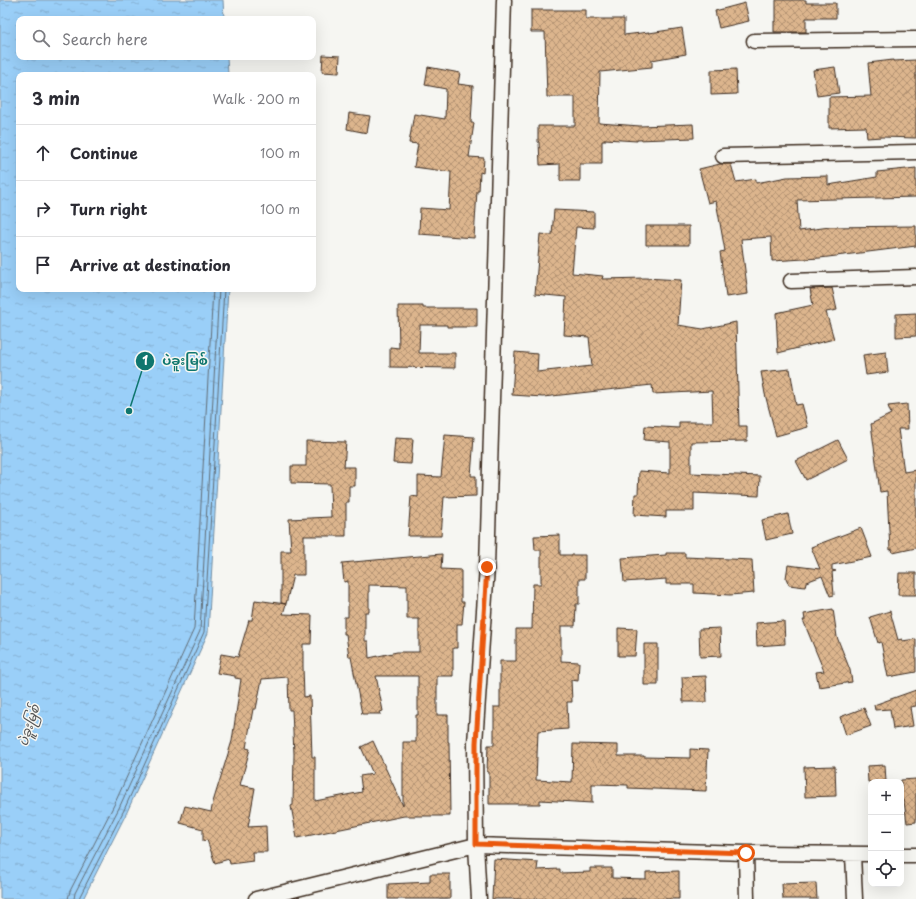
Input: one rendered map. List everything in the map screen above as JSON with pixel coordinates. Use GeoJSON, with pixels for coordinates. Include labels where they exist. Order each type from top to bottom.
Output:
{"type":"FeatureCollection","features":[{"type":"Feature","properties":{"kind":"street"},"geometry":{"type":"LineString","coordinates":[[479,899],[476,844],[476,743],[487,567],[504,0]]}},
{"type":"Feature","properties":{"kind":"street"},"geometry":{"type":"LineString","coordinates":[[754,41],[916,39]]}},
{"type":"Feature","properties":{"kind":"street"},"geometry":{"type":"LineString","coordinates":[[722,156],[916,152]]}},
{"type":"Feature","properties":{"kind":"street"},"geometry":{"type":"LineString","coordinates":[[791,282],[916,277]]}},
{"type":"Feature","properties":{"kind":"street"},"geometry":{"type":"LineString","coordinates":[[256,899],[476,844],[746,853],[868,854]]}},
{"type":"Feature","properties":{"kind":"street"},"geometry":{"type":"LineString","coordinates":[[746,853],[747,899]]}},
{"type":"Feature","properties":{"kind":"street"},"geometry":{"type":"LineString","coordinates":[[853,854],[855,899]]}},
{"type":"Feature","properties":{"kind":"street"},"geometry":{"type":"LineString","coordinates":[[904,855],[916,856]]}},
{"type":"Feature","properties":{"kind":"water"},"geometry":{"type":"Polygon","coordinates":[[[0,0],[223,0],[224,16],[16,16],[16,60],[227,60],[228,72],[16,72],[16,292],[228,292],[208,633],[127,812],[83,899],[0,899],[0,0]]]}},
{"type":"Feature","properties":{"kind":"building"},"geometry":{"type":"Polygon","coordinates":[[[776,0],[806,0],[806,3],[836,3],[836,18],[806,18],[806,32],[774,32],[774,21],[776,22],[776,0]]]}},
{"type":"Feature","properties":{"kind":"building"},"geometry":{"type":"Polygon","coordinates":[[[745,3],[749,21],[719,28],[715,11],[745,3]]]}},
{"type":"Feature","properties":{"kind":"building"},"geometry":{"type":"Polygon","coordinates":[[[531,10],[586,10],[586,19],[624,19],[624,35],[682,28],[686,54],[652,60],[652,67],[600,72],[599,123],[640,126],[693,124],[694,138],[637,141],[605,139],[605,141],[602,141],[602,164],[580,164],[580,181],[560,181],[560,164],[540,165],[538,126],[575,126],[575,97],[547,97],[545,32],[531,32],[531,10]]]}},
{"type":"Feature","properties":{"kind":"building"},"geometry":{"type":"Polygon","coordinates":[[[323,55],[340,56],[339,73],[322,72],[323,55]]]}},
{"type":"Feature","properties":{"kind":"building"},"geometry":{"type":"Polygon","coordinates":[[[893,60],[916,60],[916,138],[867,138],[866,127],[829,128],[829,97],[871,96],[868,63],[893,60]]]}},
{"type":"Feature","properties":{"kind":"building"},"geometry":{"type":"Polygon","coordinates":[[[428,67],[460,73],[458,84],[473,86],[471,123],[474,123],[469,157],[484,158],[483,173],[480,172],[479,191],[477,191],[474,238],[419,234],[420,208],[449,210],[451,172],[414,167],[418,144],[409,143],[414,114],[445,119],[446,89],[425,85],[428,67]]]}},
{"type":"Feature","properties":{"kind":"building"},"geometry":{"type":"Polygon","coordinates":[[[835,67],[839,93],[817,96],[813,70],[835,67]]]}},
{"type":"Feature","properties":{"kind":"building"},"geometry":{"type":"Polygon","coordinates":[[[736,69],[737,94],[711,95],[711,70],[736,69]]]}},
{"type":"Feature","properties":{"kind":"building"},"geometry":{"type":"Polygon","coordinates":[[[349,113],[370,116],[367,133],[347,129],[349,113]]]}},
{"type":"Feature","properties":{"kind":"building"},"geometry":{"type":"Polygon","coordinates":[[[720,164],[731,164],[736,182],[756,179],[756,183],[787,177],[828,176],[828,185],[877,177],[877,172],[916,168],[916,197],[797,200],[799,231],[830,227],[916,226],[916,246],[820,258],[772,261],[771,237],[741,239],[748,294],[726,297],[720,252],[725,251],[716,201],[708,203],[699,169],[720,164]]]}},
{"type":"Feature","properties":{"kind":"building"},"geometry":{"type":"Polygon","coordinates":[[[554,210],[594,212],[594,228],[576,227],[572,273],[603,276],[602,279],[645,278],[681,280],[678,325],[703,329],[736,322],[739,426],[747,426],[747,441],[691,442],[691,473],[760,476],[759,496],[694,493],[694,511],[666,511],[666,517],[634,515],[635,494],[638,494],[639,471],[670,473],[670,442],[644,440],[645,426],[679,428],[679,422],[713,422],[712,391],[653,394],[652,385],[543,397],[512,395],[515,352],[538,354],[537,372],[592,366],[589,337],[564,335],[566,297],[535,294],[540,234],[552,235],[554,210]]]}},
{"type":"Feature","properties":{"kind":"building"},"geometry":{"type":"Polygon","coordinates":[[[646,226],[689,226],[689,245],[646,245],[646,226]]]}},
{"type":"Feature","properties":{"kind":"building"},"geometry":{"type":"Polygon","coordinates":[[[832,288],[837,310],[826,312],[834,339],[778,353],[776,313],[813,305],[810,289],[832,288]]]}},
{"type":"Feature","properties":{"kind":"building"},"geometry":{"type":"Polygon","coordinates":[[[398,306],[423,306],[423,308],[477,308],[477,327],[420,325],[419,353],[455,353],[455,368],[390,367],[390,347],[399,348],[398,306]]]}},
{"type":"Feature","properties":{"kind":"building"},"geometry":{"type":"Polygon","coordinates":[[[916,313],[916,336],[896,337],[896,314],[916,313]]]}},
{"type":"Feature","properties":{"kind":"building"},"geometry":{"type":"Polygon","coordinates":[[[886,352],[888,372],[866,375],[863,355],[886,352]]]}},
{"type":"Feature","properties":{"kind":"building"},"geometry":{"type":"Polygon","coordinates":[[[790,369],[796,405],[802,404],[808,427],[776,436],[761,372],[790,369]]]}},
{"type":"Feature","properties":{"kind":"building"},"geometry":{"type":"Polygon","coordinates":[[[907,404],[908,429],[898,429],[904,472],[916,470],[916,548],[893,553],[892,549],[890,550],[887,491],[880,492],[871,424],[891,414],[888,406],[907,404]]]}},
{"type":"Feature","properties":{"kind":"building"},"geometry":{"type":"Polygon","coordinates":[[[445,435],[474,437],[471,476],[476,476],[476,496],[444,497],[441,536],[408,536],[411,496],[418,497],[418,476],[441,477],[445,435]]]}},
{"type":"Feature","properties":{"kind":"building"},"geometry":{"type":"Polygon","coordinates":[[[395,438],[413,439],[411,464],[393,463],[395,438]]]}},
{"type":"Feature","properties":{"kind":"building"},"geometry":{"type":"Polygon","coordinates":[[[838,440],[848,459],[806,480],[796,461],[838,440]]]}},
{"type":"Feature","properties":{"kind":"building"},"geometry":{"type":"Polygon","coordinates":[[[306,441],[346,442],[344,467],[355,467],[355,486],[349,486],[349,502],[346,502],[346,536],[304,536],[304,575],[293,575],[286,604],[281,603],[281,551],[291,551],[289,519],[331,517],[330,484],[291,483],[291,466],[306,466],[306,441]]]}},
{"type":"Feature","properties":{"kind":"building"},"geometry":{"type":"Polygon","coordinates":[[[788,514],[792,534],[766,540],[762,520],[788,514]]]}},
{"type":"Feature","properties":{"kind":"building"},"geometry":{"type":"Polygon","coordinates":[[[861,528],[872,557],[832,565],[832,570],[836,571],[832,572],[834,595],[830,596],[822,576],[806,582],[805,587],[789,585],[786,578],[788,565],[820,569],[811,547],[861,528]]]}},
{"type":"Feature","properties":{"kind":"building"},"geometry":{"type":"Polygon","coordinates":[[[560,535],[560,555],[585,555],[585,579],[579,579],[579,604],[576,604],[575,626],[561,626],[561,661],[579,662],[578,681],[571,680],[572,702],[567,702],[568,729],[538,731],[536,780],[572,782],[573,744],[618,745],[618,756],[690,758],[690,749],[708,750],[706,791],[628,788],[628,785],[592,784],[592,803],[540,800],[540,804],[489,804],[489,772],[487,772],[488,745],[494,745],[494,707],[500,707],[500,661],[516,661],[516,629],[532,629],[533,584],[541,584],[541,550],[535,550],[534,536],[560,535]]]}},
{"type":"Feature","properties":{"kind":"building"},"geometry":{"type":"Polygon","coordinates":[[[666,553],[685,553],[685,557],[752,560],[754,593],[730,595],[694,593],[694,584],[666,584],[666,579],[624,582],[622,558],[666,555],[666,553]]]}},
{"type":"Feature","properties":{"kind":"building"},"geometry":{"type":"Polygon","coordinates":[[[442,554],[441,569],[461,570],[461,602],[464,602],[462,624],[457,624],[457,648],[453,648],[453,676],[437,676],[437,715],[448,715],[450,816],[404,816],[297,838],[291,806],[293,805],[294,754],[292,710],[289,710],[288,677],[262,679],[256,709],[253,709],[246,748],[250,749],[240,785],[255,788],[248,827],[266,826],[267,852],[252,852],[253,861],[230,864],[229,859],[215,863],[207,840],[203,841],[203,829],[180,823],[185,806],[211,812],[232,741],[241,679],[235,678],[235,676],[217,673],[221,654],[238,657],[249,620],[252,620],[255,600],[286,604],[283,614],[312,615],[311,644],[303,644],[303,667],[304,697],[310,696],[312,757],[315,757],[315,801],[362,792],[360,776],[373,774],[361,747],[373,741],[403,806],[403,742],[416,742],[418,676],[376,676],[383,711],[380,712],[381,714],[362,714],[351,657],[349,657],[346,634],[344,634],[344,617],[348,617],[348,581],[344,582],[342,563],[442,554]],[[369,585],[369,612],[365,612],[365,641],[368,641],[369,658],[397,652],[419,652],[419,619],[407,619],[407,586],[369,585]]]}},
{"type":"Feature","properties":{"kind":"building"},"geometry":{"type":"Polygon","coordinates":[[[899,573],[916,573],[916,595],[898,595],[899,573]]]}},
{"type":"Feature","properties":{"kind":"building"},"geometry":{"type":"Polygon","coordinates":[[[833,609],[837,637],[850,670],[852,682],[819,687],[816,672],[824,671],[803,620],[805,620],[804,614],[833,609]]]}},
{"type":"Feature","properties":{"kind":"building"},"geometry":{"type":"Polygon","coordinates":[[[890,611],[898,640],[902,639],[902,641],[916,639],[916,672],[888,677],[881,642],[878,643],[870,617],[890,611]]]}},
{"type":"Feature","properties":{"kind":"building"},"geometry":{"type":"Polygon","coordinates":[[[784,621],[785,644],[757,646],[756,623],[784,621]]]}},
{"type":"Feature","properties":{"kind":"building"},"geometry":{"type":"Polygon","coordinates":[[[618,628],[637,629],[635,656],[618,656],[618,628]]]}},
{"type":"Feature","properties":{"kind":"building"},"geometry":{"type":"Polygon","coordinates":[[[720,628],[721,656],[700,657],[699,629],[720,628]]]}},
{"type":"Feature","properties":{"kind":"building"},"geometry":{"type":"Polygon","coordinates":[[[644,644],[658,644],[658,685],[644,685],[644,644]]]}},
{"type":"Feature","properties":{"kind":"building"},"geometry":{"type":"Polygon","coordinates":[[[706,676],[707,702],[683,702],[682,677],[706,676]]]}},
{"type":"Feature","properties":{"kind":"building"},"geometry":{"type":"Polygon","coordinates":[[[916,690],[916,706],[910,707],[913,726],[893,729],[890,709],[875,710],[874,705],[916,690]]]}},
{"type":"Feature","properties":{"kind":"building"},"geometry":{"type":"Polygon","coordinates":[[[864,708],[871,726],[846,735],[840,717],[864,708]]]}},
{"type":"Feature","properties":{"kind":"building"},"geometry":{"type":"Polygon","coordinates":[[[885,765],[886,779],[868,779],[868,782],[867,766],[885,765]]]}},
{"type":"Feature","properties":{"kind":"building"},"geometry":{"type":"Polygon","coordinates":[[[835,766],[836,796],[805,797],[804,767],[835,766]]]}},
{"type":"Feature","properties":{"kind":"building"},"geometry":{"type":"Polygon","coordinates":[[[916,779],[916,822],[907,823],[904,801],[904,780],[916,779]]]}},
{"type":"Feature","properties":{"kind":"building"},"geometry":{"type":"Polygon","coordinates":[[[494,859],[538,862],[537,870],[560,869],[560,873],[590,872],[590,868],[612,868],[612,878],[646,879],[646,872],[679,871],[679,899],[492,899],[494,859]]]}},
{"type":"Feature","properties":{"kind":"building"},"geometry":{"type":"Polygon","coordinates":[[[430,874],[450,874],[450,899],[388,899],[388,884],[430,882],[430,874]]]}},
{"type":"Feature","properties":{"kind":"building"},"geometry":{"type":"Polygon","coordinates":[[[816,883],[817,899],[783,899],[782,884],[816,883]]]}},
{"type":"Feature","properties":{"kind":"place","name":"ပဲခူးမြစ်"},"geometry":{"type":"Point","coordinates":[129,411]}},
{"type":"Feature","properties":{"kind":"route"},"geometry":{"type":"LineString","coordinates":[[487,567],[476,743],[476,844],[746,853]]}}]}
